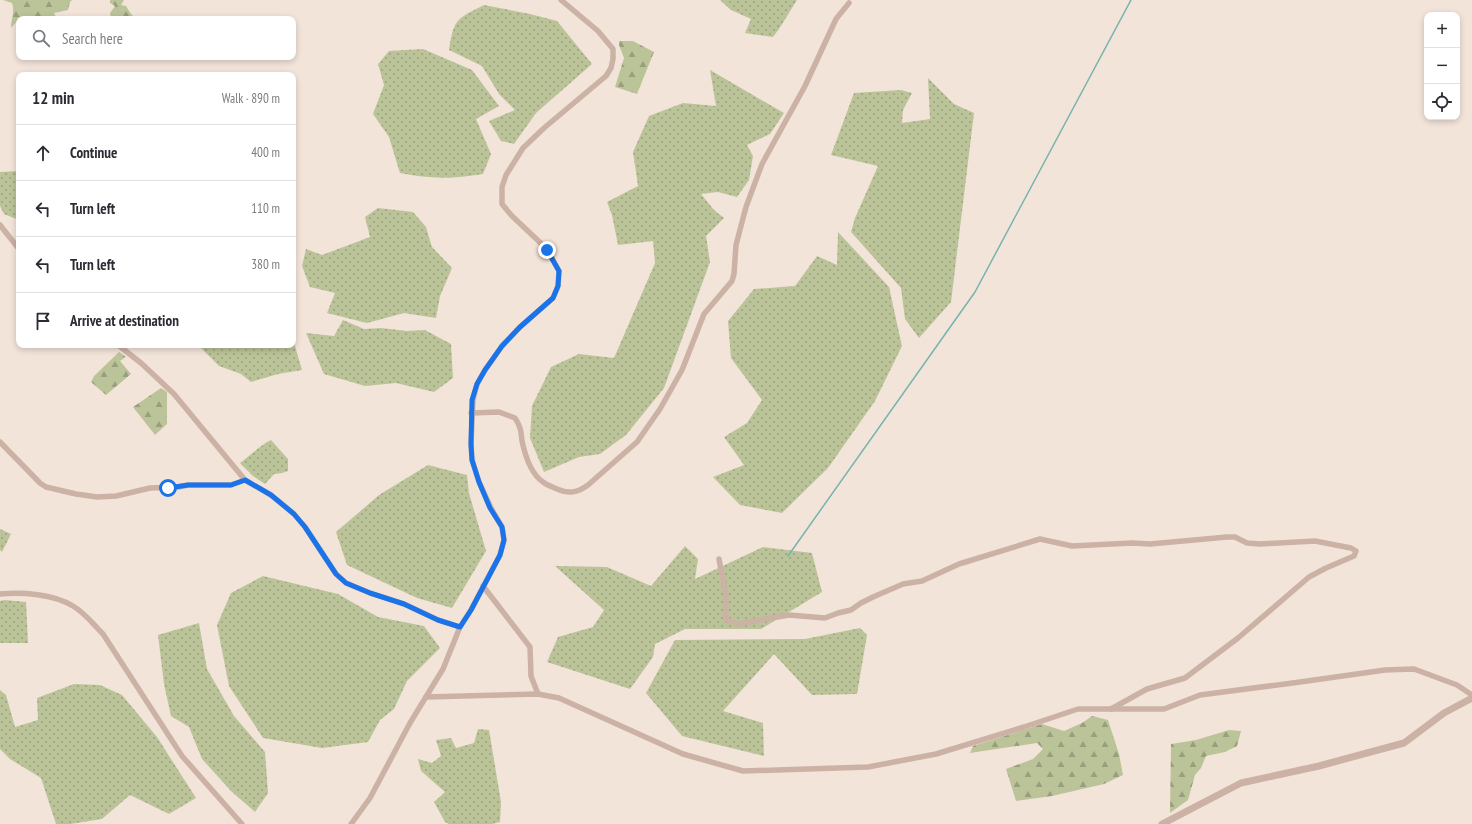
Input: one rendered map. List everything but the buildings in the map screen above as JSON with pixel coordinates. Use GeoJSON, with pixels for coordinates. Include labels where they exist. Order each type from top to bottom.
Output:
{"type":"FeatureCollection","features":[{"type":"Feature","properties":{"kind":"street"},"geometry":{"type":"LineString","coordinates":[[352,824],[370,798],[410,723],[443,669],[460,627],[471,610],[500,555],[504,540],[502,527],[490,508],[472,460],[472,400],[477,384],[502,346],[520,327],[553,298],[558,286],[559,271],[547,250],[512,216],[502,204],[502,187],[506,175],[523,148],[606,76],[613,59],[613,49],[598,30],[561,0]]}},
{"type":"Feature","properties":{"kind":"street"},"geometry":{"type":"LineString","coordinates":[[472,413],[499,412],[515,418],[522,430],[522,441],[526,456],[539,479],[555,488],[570,493],[579,491],[588,486],[637,442],[660,409],[682,370],[704,314],[732,281],[734,274],[736,245],[744,213],[762,164],[805,86],[836,19],[849,3]]}},
{"type":"Feature","properties":{"kind":"street"},"geometry":{"type":"LineString","coordinates":[[0,225],[16,245]]}},
{"type":"Feature","properties":{"kind":"street"},"geometry":{"type":"LineString","coordinates":[[122,348],[141,363],[174,394],[245,480],[271,495],[294,514],[305,527],[336,574],[346,583],[370,593],[404,604],[438,620],[460,627]]}},
{"type":"Feature","properties":{"kind":"street"},"geometry":{"type":"LineString","coordinates":[[0,442],[40,483],[46,487],[93,497],[116,496],[150,488],[179,487],[188,485],[231,485],[245,480]]}},
{"type":"Feature","properties":{"kind":"street"},"geometry":{"type":"LineString","coordinates":[[719,559],[726,598],[725,612],[727,620],[738,624],[789,615],[825,618],[851,610],[861,602],[903,584],[922,581],[959,564],[1040,539],[1072,546],[1132,543],[1150,544],[1235,537],[1247,543],[1260,544],[1315,541],[1351,548],[1356,552],[1354,556],[1326,568],[1310,577],[1238,638],[1185,678],[1147,689],[1111,710]]}},
{"type":"Feature","properties":{"kind":"street"},"geometry":{"type":"LineString","coordinates":[[483,586],[530,648],[531,676],[538,694]]}},
{"type":"Feature","properties":{"kind":"street"},"geometry":{"type":"LineString","coordinates":[[0,594],[37,594],[72,605],[86,616],[103,634],[182,756],[242,824]]}},
{"type":"Feature","properties":{"kind":"street"},"geometry":{"type":"LineString","coordinates":[[426,697],[538,694],[559,698],[683,754],[743,771],[868,767],[936,754],[1024,728],[1078,709],[1164,709],[1200,695],[1386,670],[1414,670],[1457,685],[1472,695]]}},
{"type":"Feature","properties":{"kind":"street"},"geometry":{"type":"LineString","coordinates":[[1162,824],[1241,783],[1319,766],[1404,744],[1444,713],[1472,698]]}},
{"type":"Feature","properties":{"kind":"green space"},"geometry":{"type":"Polygon","coordinates":[[[3,0],[72,0],[68,10],[54,13],[56,16],[16,16],[16,22],[11,28],[13,12],[12,3],[3,0]]]}},
{"type":"Feature","properties":{"kind":"green space"},"geometry":{"type":"Polygon","coordinates":[[[110,0],[124,0],[121,5],[126,6],[133,16],[110,16],[110,13],[115,6],[110,3],[110,0]]]}},
{"type":"Feature","properties":{"kind":"green space"},"geometry":{"type":"Polygon","coordinates":[[[720,0],[797,0],[773,37],[745,33],[751,19],[731,10],[720,0]]]}},
{"type":"Feature","properties":{"kind":"green space"},"geometry":{"type":"Polygon","coordinates":[[[484,5],[557,21],[592,64],[536,113],[514,144],[501,141],[489,121],[515,110],[499,94],[482,66],[449,50],[453,32],[458,21],[462,17],[484,5]]]}},
{"type":"Feature","properties":{"kind":"green space"},"geometry":{"type":"Polygon","coordinates":[[[619,41],[633,41],[654,52],[637,94],[615,87],[624,58],[619,41]]]}},
{"type":"Feature","properties":{"kind":"green space"},"geometry":{"type":"Polygon","coordinates":[[[423,49],[472,70],[499,106],[476,119],[491,154],[483,174],[441,178],[400,173],[389,137],[373,114],[384,85],[378,64],[389,51],[423,49]]]}},
{"type":"Feature","properties":{"kind":"green space"},"geometry":{"type":"Polygon","coordinates":[[[710,70],[784,113],[770,134],[747,145],[753,156],[749,180],[737,197],[718,192],[701,194],[714,210],[724,218],[706,236],[710,262],[664,388],[626,435],[600,454],[579,457],[544,472],[530,438],[532,406],[551,367],[579,354],[614,358],[655,263],[653,241],[618,245],[612,215],[607,202],[638,186],[633,152],[649,116],[683,103],[716,106],[710,70]]]}},
{"type":"Feature","properties":{"kind":"green space"},"geometry":{"type":"Polygon","coordinates":[[[928,78],[954,104],[974,113],[951,302],[919,338],[905,319],[901,288],[851,232],[855,218],[878,166],[831,155],[854,93],[901,90],[912,93],[903,110],[902,123],[930,119],[928,78]]]}},
{"type":"Feature","properties":{"kind":"green space"},"geometry":{"type":"Polygon","coordinates":[[[16,171],[16,219],[4,214],[0,206],[0,172],[16,171]]]}},
{"type":"Feature","properties":{"kind":"green space"},"geometry":{"type":"Polygon","coordinates":[[[378,208],[413,212],[426,227],[432,247],[452,268],[440,296],[436,318],[404,313],[367,323],[327,313],[335,293],[310,287],[302,266],[306,249],[322,255],[370,237],[365,217],[378,208]]]}},
{"type":"Feature","properties":{"kind":"green space"},"geometry":{"type":"Polygon","coordinates":[[[838,232],[889,287],[902,346],[875,401],[828,468],[782,513],[740,505],[713,477],[744,465],[724,437],[747,423],[762,400],[731,358],[728,321],[754,289],[795,286],[817,256],[837,265],[838,232]]]}},
{"type":"Feature","properties":{"kind":"green space"},"geometry":{"type":"Polygon","coordinates":[[[343,320],[364,329],[381,328],[407,331],[425,330],[451,344],[453,378],[434,392],[396,383],[365,386],[324,374],[306,333],[334,336],[343,320]]]}},
{"type":"Feature","properties":{"kind":"green space"},"geometry":{"type":"Polygon","coordinates":[[[201,348],[296,348],[302,370],[278,374],[251,382],[241,374],[219,366],[201,348]]]}},
{"type":"Feature","properties":{"kind":"green space"},"geometry":{"type":"Polygon","coordinates":[[[119,352],[126,357],[120,361],[131,374],[106,395],[91,382],[94,376],[119,352]]]}},
{"type":"Feature","properties":{"kind":"green space"},"geometry":{"type":"Polygon","coordinates":[[[161,388],[167,392],[167,424],[155,435],[133,407],[161,388]]]}},
{"type":"Feature","properties":{"kind":"green space"},"geometry":{"type":"Polygon","coordinates":[[[271,440],[288,459],[288,471],[274,474],[265,484],[253,476],[240,463],[271,440]]]}},
{"type":"Feature","properties":{"kind":"green space"},"geometry":{"type":"Polygon","coordinates":[[[428,465],[467,475],[469,493],[486,551],[452,608],[417,598],[347,565],[336,532],[379,495],[428,465]]]}},
{"type":"Feature","properties":{"kind":"green space"},"geometry":{"type":"Polygon","coordinates":[[[0,529],[11,534],[2,552],[0,550],[0,529]]]}},
{"type":"Feature","properties":{"kind":"green space"},"geometry":{"type":"Polygon","coordinates":[[[685,546],[698,559],[695,579],[763,547],[812,553],[822,592],[761,629],[685,629],[655,644],[653,657],[630,689],[547,662],[558,637],[593,627],[604,610],[555,566],[607,567],[651,586],[685,546]]]}},
{"type":"Feature","properties":{"kind":"green space"},"geometry":{"type":"Polygon","coordinates":[[[263,576],[338,594],[378,617],[424,626],[440,648],[407,681],[394,709],[380,720],[368,742],[322,748],[263,738],[229,686],[217,625],[231,593],[263,576]]]}},
{"type":"Feature","properties":{"kind":"green space"},"geometry":{"type":"Polygon","coordinates":[[[0,601],[26,602],[28,643],[0,643],[0,601]]]}},
{"type":"Feature","properties":{"kind":"green space"},"geometry":{"type":"Polygon","coordinates":[[[199,623],[207,669],[234,716],[265,752],[268,793],[255,812],[231,791],[202,759],[189,727],[171,716],[164,684],[158,635],[199,623]]]}},
{"type":"Feature","properties":{"kind":"green space"},"geometry":{"type":"Polygon","coordinates":[[[860,628],[867,635],[857,694],[812,695],[774,654],[723,711],[763,723],[764,756],[682,736],[646,693],[675,640],[805,639],[860,628]]]}},
{"type":"Feature","properties":{"kind":"green space"},"geometry":{"type":"Polygon","coordinates":[[[74,684],[100,685],[122,695],[157,737],[196,798],[169,814],[130,795],[102,819],[70,824],[56,824],[41,778],[10,759],[0,749],[0,690],[6,695],[15,727],[38,720],[37,698],[74,684]]]}},
{"type":"Feature","properties":{"kind":"green space"},"geometry":{"type":"Polygon","coordinates":[[[1092,716],[1108,720],[1119,754],[1123,775],[1104,784],[1052,796],[1016,801],[1006,769],[1033,759],[1043,749],[1037,743],[970,753],[973,746],[1042,724],[1064,731],[1082,723],[1092,716]]]}},
{"type":"Feature","properties":{"kind":"green space"},"geometry":{"type":"Polygon","coordinates":[[[478,729],[489,730],[501,802],[500,822],[492,824],[449,824],[445,822],[434,802],[445,792],[421,771],[418,759],[432,763],[441,756],[436,740],[451,738],[456,748],[474,743],[478,729]]]}},
{"type":"Feature","properties":{"kind":"green space"},"geometry":{"type":"Polygon","coordinates":[[[1229,730],[1241,731],[1237,746],[1225,752],[1206,756],[1201,768],[1195,775],[1188,800],[1170,813],[1171,744],[1196,740],[1229,730]]]}},
{"type":"Feature","properties":{"kind":"waterway"},"geometry":{"type":"LineString","coordinates":[[788,556],[975,292],[1131,0]]}},
{"type":"Feature","properties":{"kind":"route"},"geometry":{"type":"LineString","coordinates":[[168,488],[194,484],[203,486],[231,485],[245,480],[271,495],[294,514],[305,527],[336,574],[346,583],[370,593],[404,604],[438,620],[460,627],[471,610],[500,555],[504,540],[502,527],[490,508],[472,460],[472,400],[477,384],[502,346],[520,327],[553,298],[558,286],[559,271],[547,250]]}}]}
